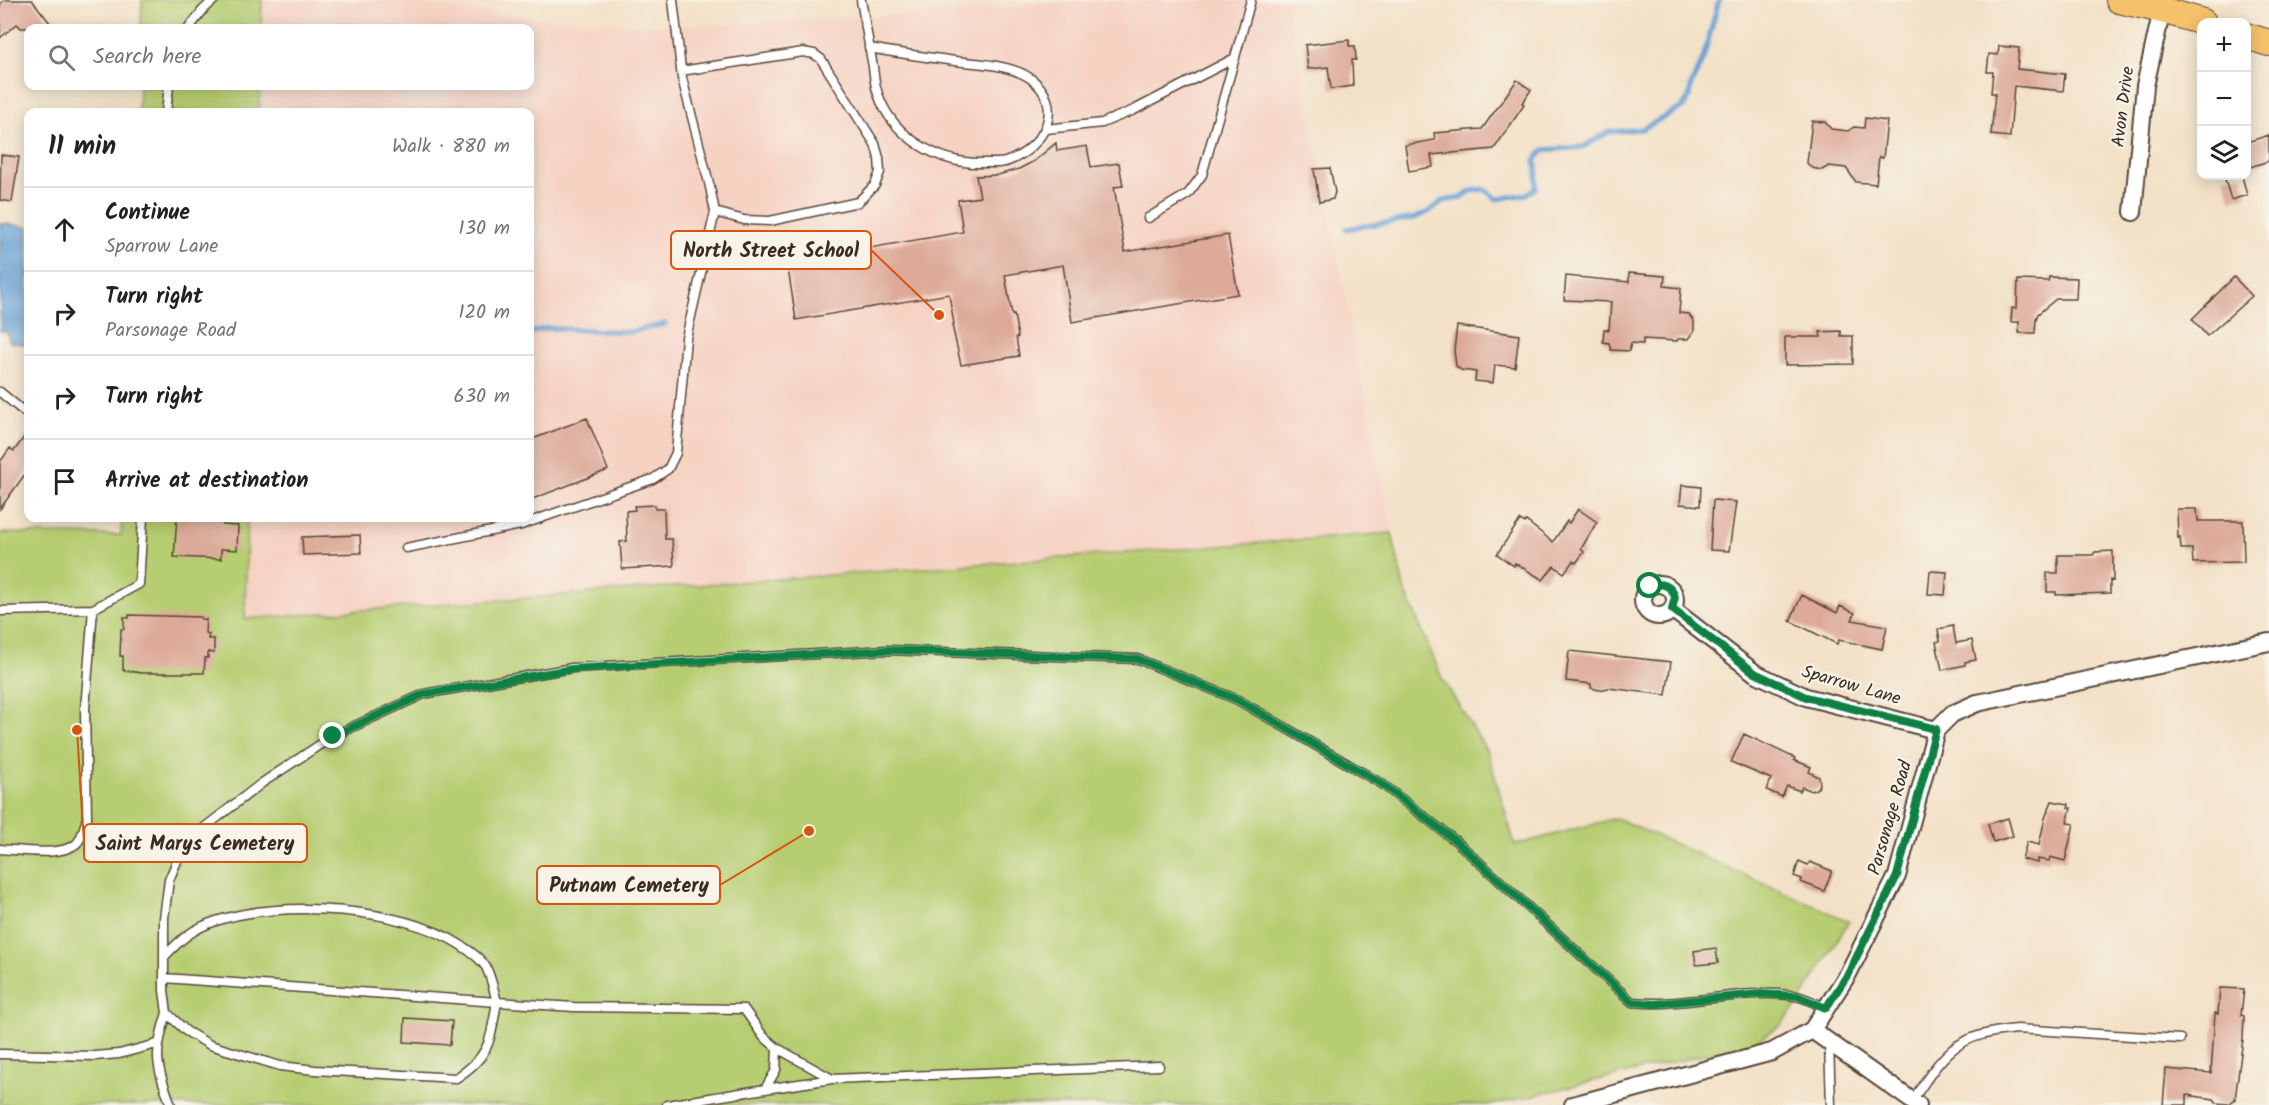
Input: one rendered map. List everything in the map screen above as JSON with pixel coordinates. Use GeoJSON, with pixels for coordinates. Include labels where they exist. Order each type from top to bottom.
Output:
{"type":"FeatureCollection","features":[{"type":"Feature","properties":{"kind":"main road"},"geometry":{"type":"LineString","coordinates":[[2119,0],[2197,20]]}},
{"type":"Feature","properties":{"kind":"main road"},"geometry":{"type":"LineString","coordinates":[[2251,37],[2269,44]]}},
{"type":"Feature","properties":{"kind":"street","name":"Avon Drive"},"geometry":{"type":"LineString","coordinates":[[2133,212],[2148,64],[2162,10]]}},
{"type":"Feature","properties":{"kind":"street","name":"Sparrow Lane"},"geometry":{"type":"LineString","coordinates":[[1672,609],[1755,673],[1806,697],[1936,729]]}},
{"type":"Feature","properties":{"kind":"street"},"geometry":{"type":"LineString","coordinates":[[1936,729],[1952,714],[1977,703],[2269,642]]}},
{"type":"Feature","properties":{"kind":"street","name":"Parsonage Road"},"geometry":{"type":"LineString","coordinates":[[1573,1105],[1772,1052],[1812,1030],[1848,974],[1897,876],[1936,729]]}},
{"type":"Feature","properties":{"kind":"street"},"geometry":{"type":"LineString","coordinates":[[1812,1030],[1915,1103]]}},
{"type":"Feature","properties":{"kind":"lane"},"geometry":{"type":"LineString","coordinates":[[192,24],[214,0]]}},
{"type":"Feature","properties":{"kind":"lane"},"geometry":{"type":"LineString","coordinates":[[534,521],[653,480],[668,469],[676,453],[686,338],[715,212],[681,71],[673,0]]}},
{"type":"Feature","properties":{"kind":"lane"},"geometry":{"type":"LineString","coordinates":[[861,0],[869,48],[878,95],[891,118],[910,141],[943,157],[968,164],[1007,162],[1035,145],[1046,129],[1050,107],[1045,92],[1028,77],[1006,68],[869,48]]}},
{"type":"Feature","properties":{"kind":"lane"},"geometry":{"type":"LineString","coordinates":[[1148,218],[1188,194],[1202,176],[1251,0]]}},
{"type":"Feature","properties":{"kind":"lane"},"geometry":{"type":"LineString","coordinates":[[681,71],[803,52],[814,54],[821,59],[875,144],[879,158],[880,172],[875,185],[858,202],[770,221],[744,220],[715,212]]}},
{"type":"Feature","properties":{"kind":"lane"},"geometry":{"type":"LineString","coordinates":[[1046,129],[1102,123],[1134,110],[1235,58]]}},
{"type":"Feature","properties":{"kind":"lane"},"geometry":{"type":"LineString","coordinates":[[166,108],[169,90]]}},
{"type":"Feature","properties":{"kind":"lane"},"geometry":{"type":"LineString","coordinates":[[0,392],[24,413]]}},
{"type":"Feature","properties":{"kind":"lane"},"geometry":{"type":"LineString","coordinates":[[0,611],[93,609],[139,584],[143,522]]}},
{"type":"Feature","properties":{"kind":"lane"},"geometry":{"type":"LineString","coordinates":[[406,548],[530,522]]}},
{"type":"Feature","properties":{"kind":"lane"},"geometry":{"type":"LineString","coordinates":[[0,849],[62,851],[77,844],[82,835],[87,818],[85,709],[93,609]]}},
{"type":"Feature","properties":{"kind":"lane"},"geometry":{"type":"LineString","coordinates":[[171,1105],[158,1068],[157,1044],[167,1013],[164,978],[164,918],[169,880],[180,854],[200,831],[262,783],[333,736],[424,694],[572,669],[887,650],[1138,659],[1238,700],[1382,784],[1457,842],[1632,1002],[1654,1004],[1760,994],[1797,996],[1826,1008]]}},
{"type":"Feature","properties":{"kind":"lane"},"geometry":{"type":"LineString","coordinates":[[164,957],[189,932],[216,921],[246,914],[327,909],[373,914],[421,925],[450,938],[474,954],[486,967],[497,1002],[490,1038],[484,1053],[474,1066],[456,1078],[280,1066],[210,1045],[186,1031],[167,1013]]}},
{"type":"Feature","properties":{"kind":"lane"},"geometry":{"type":"LineString","coordinates":[[164,978],[574,1007],[744,1009],[763,1036],[777,1048],[832,1078]]}},
{"type":"Feature","properties":{"kind":"lane"},"geometry":{"type":"LineString","coordinates":[[1915,1103],[1937,1064],[1960,1042],[1990,1031],[2017,1029],[2180,1039]]}},
{"type":"Feature","properties":{"kind":"lane"},"geometry":{"type":"LineString","coordinates":[[1829,1043],[1830,1105]]}},
{"type":"Feature","properties":{"kind":"lane"},"geometry":{"type":"LineString","coordinates":[[0,1054],[96,1056],[119,1054],[157,1044]]}},
{"type":"Feature","properties":{"kind":"lane"},"geometry":{"type":"LineString","coordinates":[[765,1089],[776,1070],[777,1048]]}},
{"type":"Feature","properties":{"kind":"lane"},"geometry":{"type":"LineString","coordinates":[[667,1105],[832,1078],[1159,1066]]}},
{"type":"Feature","properties":{"kind":"shaded area"},"geometry":{"type":"Polygon","coordinates":[[[262,0],[387,0],[513,16],[645,26],[745,24],[1106,0],[1287,0],[1392,533],[244,619],[247,522],[534,522],[534,108],[259,108],[260,90],[534,90],[534,24],[261,24],[262,0]]]}},
{"type":"Feature","properties":{"kind":"green space"},"geometry":{"type":"Polygon","coordinates":[[[142,0],[262,0],[261,24],[141,24],[142,0]]]}},
{"type":"Feature","properties":{"kind":"green space"},"geometry":{"type":"Polygon","coordinates":[[[139,90],[260,90],[259,108],[138,108],[139,90]]]}},
{"type":"Feature","properties":{"kind":"green space"},"geometry":{"type":"Polygon","coordinates":[[[122,522],[247,522],[245,619],[1392,533],[1404,588],[1442,678],[1488,753],[1515,845],[1616,818],[1849,921],[1798,1004],[1780,1026],[1754,1043],[1492,1105],[0,1105],[0,533],[121,535],[122,522]]]}},
{"type":"Feature","properties":{"kind":"water"},"geometry":{"type":"Polygon","coordinates":[[[0,223],[24,226],[24,344],[10,342],[6,331],[0,331],[0,223]]]}},
{"type":"Feature","properties":{"kind":"building"},"geometry":{"type":"Polygon","coordinates":[[[5,0],[32,0],[51,24],[24,24],[24,28],[21,28],[17,24],[0,38],[0,4],[5,0]]]}},
{"type":"Feature","properties":{"kind":"building"},"geometry":{"type":"Polygon","coordinates":[[[1349,40],[1349,46],[1355,46],[1356,60],[1352,60],[1353,86],[1331,89],[1328,67],[1308,69],[1305,45],[1349,40]]]}},
{"type":"Feature","properties":{"kind":"building"},"geometry":{"type":"Polygon","coordinates":[[[1999,46],[2019,48],[2017,69],[2065,74],[2063,91],[2014,86],[2010,137],[1991,135],[1995,93],[1991,93],[1993,72],[1987,72],[1989,54],[1998,55],[1999,46]]]}},
{"type":"Feature","properties":{"kind":"building"},"geometry":{"type":"Polygon","coordinates":[[[1517,80],[1531,90],[1522,103],[1524,105],[1494,149],[1431,155],[1433,167],[1409,171],[1405,145],[1435,140],[1434,133],[1482,129],[1517,80]]]}},
{"type":"Feature","properties":{"kind":"building"},"geometry":{"type":"Polygon","coordinates":[[[1865,118],[1887,121],[1883,158],[1879,157],[1876,184],[1856,182],[1846,168],[1829,166],[1822,170],[1812,168],[1807,163],[1812,121],[1825,122],[1831,129],[1848,131],[1854,127],[1864,128],[1865,118]]]}},
{"type":"Feature","properties":{"kind":"building"},"geometry":{"type":"Polygon","coordinates":[[[2269,135],[2269,161],[2251,167],[2251,141],[2269,135]]]}},
{"type":"Feature","properties":{"kind":"building"},"geometry":{"type":"Polygon","coordinates":[[[1056,143],[1057,151],[1087,146],[1091,167],[1119,163],[1123,186],[1114,187],[1125,252],[1228,235],[1238,294],[1072,322],[1063,265],[1005,275],[1018,337],[1016,337],[1019,356],[961,365],[952,325],[954,324],[949,294],[796,320],[787,262],[963,232],[958,200],[980,197],[976,176],[998,175],[1019,169],[1034,161],[1056,143]]]}},
{"type":"Feature","properties":{"kind":"building"},"geometry":{"type":"Polygon","coordinates":[[[1,155],[19,157],[12,202],[0,200],[1,155]]]}},
{"type":"Feature","properties":{"kind":"building"},"geometry":{"type":"Polygon","coordinates":[[[1330,168],[1335,192],[1333,199],[1319,202],[1314,169],[1330,168]]]}},
{"type":"Feature","properties":{"kind":"building"},"geometry":{"type":"Polygon","coordinates":[[[2225,180],[2243,180],[2247,195],[2231,200],[2225,180]]]}},
{"type":"Feature","properties":{"kind":"building"},"geometry":{"type":"Polygon","coordinates":[[[1629,273],[1665,276],[1664,286],[1681,288],[1679,313],[1689,314],[1694,322],[1694,331],[1688,339],[1677,341],[1643,339],[1643,344],[1631,343],[1629,351],[1611,350],[1609,343],[1603,342],[1604,329],[1609,330],[1611,302],[1564,300],[1566,276],[1629,282],[1629,273]]]}},
{"type":"Feature","properties":{"kind":"building"},"geometry":{"type":"Polygon","coordinates":[[[2049,277],[2077,278],[2076,299],[2056,299],[2038,314],[2035,333],[2019,333],[2019,322],[2011,322],[2012,308],[2017,308],[2018,280],[2048,281],[2049,277]]]}},
{"type":"Feature","properties":{"kind":"building"},"geometry":{"type":"Polygon","coordinates":[[[2234,277],[2252,296],[2207,336],[2192,319],[2234,277]]]}},
{"type":"Feature","properties":{"kind":"building"},"geometry":{"type":"Polygon","coordinates":[[[1457,326],[1519,335],[1515,367],[1495,365],[1493,383],[1475,381],[1476,372],[1461,370],[1456,366],[1454,350],[1457,326]]]}},
{"type":"Feature","properties":{"kind":"building"},"geometry":{"type":"Polygon","coordinates":[[[1841,331],[1841,336],[1853,336],[1853,364],[1785,365],[1785,337],[1821,337],[1820,332],[1841,331]]]}},
{"type":"Feature","properties":{"kind":"building"},"geometry":{"type":"Polygon","coordinates":[[[587,418],[608,470],[534,498],[534,438],[587,418]]]}},
{"type":"Feature","properties":{"kind":"building"},"geometry":{"type":"Polygon","coordinates":[[[24,437],[24,476],[0,509],[0,462],[10,448],[14,451],[24,437]]]}},
{"type":"Feature","properties":{"kind":"building"},"geometry":{"type":"Polygon","coordinates":[[[1682,485],[1701,487],[1700,506],[1680,504],[1682,485]]]}},
{"type":"Feature","properties":{"kind":"building"},"geometry":{"type":"Polygon","coordinates":[[[1713,500],[1736,502],[1729,551],[1710,550],[1713,500]]]}},
{"type":"Feature","properties":{"kind":"building"},"geometry":{"type":"Polygon","coordinates":[[[655,505],[655,509],[664,509],[665,539],[672,539],[674,566],[622,569],[620,542],[627,541],[626,511],[635,510],[634,506],[655,505]]]}},
{"type":"Feature","properties":{"kind":"building"},"geometry":{"type":"Polygon","coordinates":[[[1578,509],[1597,522],[1581,549],[1584,552],[1564,573],[1554,566],[1543,580],[1515,563],[1514,566],[1497,554],[1520,520],[1525,523],[1526,521],[1553,542],[1578,509]]]}},
{"type":"Feature","properties":{"kind":"building"},"geometry":{"type":"Polygon","coordinates":[[[2177,509],[2197,509],[2198,521],[2243,521],[2244,562],[2193,563],[2192,549],[2181,549],[2180,537],[2178,538],[2177,509]]]}},
{"type":"Feature","properties":{"kind":"building"},"geometry":{"type":"Polygon","coordinates":[[[177,522],[222,522],[223,525],[238,526],[237,550],[221,549],[221,559],[174,557],[177,522]]]}},
{"type":"Feature","properties":{"kind":"building"},"geometry":{"type":"Polygon","coordinates":[[[360,535],[361,553],[303,555],[302,537],[360,535]]]}},
{"type":"Feature","properties":{"kind":"building"},"geometry":{"type":"Polygon","coordinates":[[[2113,551],[2113,581],[2110,580],[2110,593],[2056,595],[2056,592],[2047,592],[2047,573],[2058,573],[2058,555],[2093,555],[2095,552],[2113,551]]]}},
{"type":"Feature","properties":{"kind":"building"},"geometry":{"type":"Polygon","coordinates":[[[1930,571],[1947,572],[1945,595],[1928,594],[1930,571]]]}},
{"type":"Feature","properties":{"kind":"building"},"geometry":{"type":"Polygon","coordinates":[[[1802,595],[1837,613],[1840,606],[1855,613],[1852,620],[1887,626],[1882,649],[1839,640],[1837,644],[1790,621],[1802,595]]]}},
{"type":"Feature","properties":{"kind":"building"},"geometry":{"type":"Polygon","coordinates":[[[129,615],[206,619],[205,633],[209,634],[208,639],[214,639],[214,653],[208,652],[208,658],[205,658],[204,673],[141,673],[123,670],[123,656],[120,656],[121,629],[124,629],[124,617],[129,618],[129,615]]]}},
{"type":"Feature","properties":{"kind":"building"},"geometry":{"type":"Polygon","coordinates":[[[1953,626],[1956,643],[1972,640],[1976,660],[1942,670],[1936,642],[1940,641],[1938,629],[1953,626]]]}},
{"type":"Feature","properties":{"kind":"building"},"geometry":{"type":"Polygon","coordinates":[[[1569,651],[1671,662],[1666,695],[1608,688],[1599,690],[1591,688],[1591,684],[1566,681],[1569,651]]]}},
{"type":"Feature","properties":{"kind":"building"},"geometry":{"type":"Polygon","coordinates":[[[1744,734],[1811,767],[1809,772],[1819,777],[1818,788],[1812,791],[1802,787],[1800,791],[1787,786],[1782,797],[1767,790],[1771,779],[1731,762],[1744,734]]]}},
{"type":"Feature","properties":{"kind":"building"},"geometry":{"type":"Polygon","coordinates":[[[2052,801],[2069,804],[2068,808],[2071,808],[2067,823],[2074,824],[2065,861],[2050,857],[2049,861],[2037,859],[2037,863],[2022,859],[2027,842],[2039,845],[2045,818],[2052,801]]]}},
{"type":"Feature","properties":{"kind":"building"},"geometry":{"type":"Polygon","coordinates":[[[2008,818],[2013,836],[1993,842],[1988,824],[2008,818]]]}},
{"type":"Feature","properties":{"kind":"building"},"geometry":{"type":"Polygon","coordinates":[[[1799,861],[1808,865],[1810,862],[1832,871],[1824,891],[1801,882],[1802,879],[1794,876],[1799,861]]]}},
{"type":"Feature","properties":{"kind":"building"},"geometry":{"type":"Polygon","coordinates":[[[1716,948],[1718,963],[1696,965],[1694,951],[1716,948]]]}},
{"type":"Feature","properties":{"kind":"building"},"geometry":{"type":"Polygon","coordinates":[[[2220,988],[2244,989],[2241,1015],[2244,1016],[2243,1039],[2235,1099],[2229,1104],[2217,1103],[2214,1099],[2187,1095],[2187,1105],[2163,1105],[2166,1069],[2211,1073],[2215,1013],[2218,1014],[2220,988]]]}},
{"type":"Feature","properties":{"kind":"building"},"geometry":{"type":"Polygon","coordinates":[[[405,1018],[452,1021],[450,1045],[404,1042],[405,1018]]]}},
{"type":"Feature","properties":{"kind":"waterway"},"geometry":{"type":"LineString","coordinates":[[1346,229],[1415,218],[1443,201],[1461,198],[1471,191],[1484,189],[1497,199],[1527,194],[1536,188],[1535,160],[1544,150],[1583,147],[1609,132],[1642,129],[1683,107],[1689,98],[1691,85],[1703,59],[1719,0]]}},
{"type":"Feature","properties":{"kind":"waterway"},"geometry":{"type":"LineString","coordinates":[[534,332],[546,328],[630,332],[665,324]]}},
{"type":"Feature","properties":{"kind":"place","name":"North Street School"},"geometry":{"type":"Point","coordinates":[939,315]}},
{"type":"Feature","properties":{"kind":"place","name":"Saint Marys Cemetery"},"geometry":{"type":"Point","coordinates":[77,730]}},
{"type":"Feature","properties":{"kind":"place","name":"Putnam Cemetery"},"geometry":{"type":"Point","coordinates":[809,831]}},
{"type":"Feature","properties":{"kind":"route"},"geometry":{"type":"LineString","coordinates":[[333,736],[424,694],[572,669],[887,650],[1138,659],[1238,700],[1382,784],[1457,842],[1632,1002],[1654,1004],[1760,994],[1797,996],[1826,1008],[1848,974],[1897,876],[1936,729],[1806,697],[1755,673],[1672,609],[1675,597],[1669,587],[1663,584],[1650,586]]}}]}
